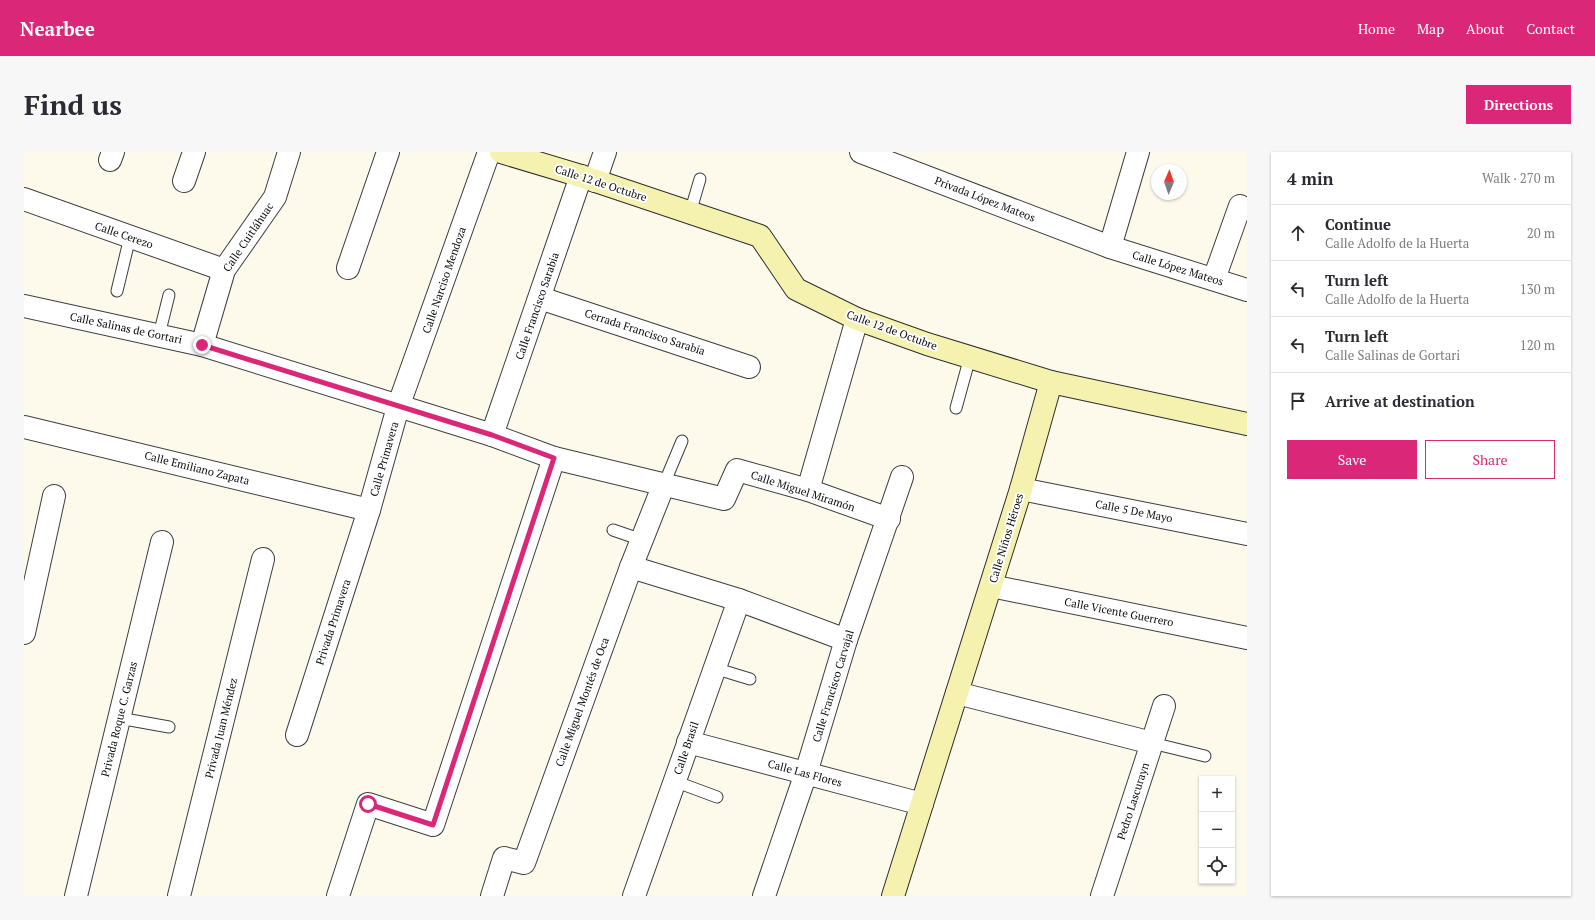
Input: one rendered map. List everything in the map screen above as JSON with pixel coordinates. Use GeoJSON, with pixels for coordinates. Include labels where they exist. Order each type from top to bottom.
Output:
{"type":"FeatureCollection","features":[{"type":"Feature","properties":{"kind":"street"},"geometry":{"type":"LineString","coordinates":[[184,181],[194,152]]}},
{"type":"Feature","properties":{"kind":"street","name":"Calle Cuitláhuac"},"geometry":{"type":"LineString","coordinates":[[202,345],[224,270],[275,197],[288,152]]}},
{"type":"Feature","properties":{"kind":"street"},"geometry":{"type":"LineString","coordinates":[[348,268],[388,152]]}},
{"type":"Feature","properties":{"kind":"street","name":"Calle 12 de Octubre"},"geometry":{"type":"LineString","coordinates":[[501,152],[760,236],[796,289],[857,319],[970,357],[1051,382],[1247,424]]}},
{"type":"Feature","properties":{"kind":"street","name":"Calle Narciso Mendoza"},"geometry":{"type":"LineString","coordinates":[[398,407],[501,152]]}},
{"type":"Feature","properties":{"kind":"street","name":"Calle Francisco Sarabia"},"geometry":{"type":"LineString","coordinates":[[492,435],[540,298],[588,179],[605,152]]}},
{"type":"Feature","properties":{"kind":"street","name":"Privada López Mateos"},"geometry":{"type":"LineString","coordinates":[[861,152],[1110,246]]}},
{"type":"Feature","properties":{"kind":"street"},"geometry":{"type":"LineString","coordinates":[[1110,246],[1138,152]]}},
{"type":"Feature","properties":{"kind":"street","name":"Calle Cerezo"},"geometry":{"type":"LineString","coordinates":[[24,199],[224,270]]}},
{"type":"Feature","properties":{"kind":"street"},"geometry":{"type":"LineString","coordinates":[[1214,279],[1240,206]]}},
{"type":"Feature","properties":{"kind":"street","name":"Calle López Mateos"},"geometry":{"type":"LineString","coordinates":[[1110,246],[1247,290]]}},
{"type":"Feature","properties":{"kind":"street","name":"Cerrada Francisco Sarabia"},"geometry":{"type":"LineString","coordinates":[[540,298],[749,367]]}},
{"type":"Feature","properties":{"kind":"street","name":"Calle Salinas de Gortari"},"geometry":{"type":"LineString","coordinates":[[24,306],[202,345],[492,435],[554,458],[664,484]]}},
{"type":"Feature","properties":{"kind":"street"},"geometry":{"type":"LineString","coordinates":[[808,490],[857,319]]}},
{"type":"Feature","properties":{"kind":"street","name":"Calle Niños Héroes"},"geometry":{"type":"LineString","coordinates":[[892,896],[991,586],[1021,489],[1051,382]]}},
{"type":"Feature","properties":{"kind":"street","name":"Calle Primavera"},"geometry":{"type":"LineString","coordinates":[[369,510],[398,407]]}},
{"type":"Feature","properties":{"kind":"street","name":"Calle Emiliano Zapata"},"geometry":{"type":"LineString","coordinates":[[24,427],[369,510]]}},
{"type":"Feature","properties":{"kind":"street"},"geometry":{"type":"LineString","coordinates":[[338,896],[368,804],[433,825],[554,458]]}},
{"type":"Feature","properties":{"kind":"street","name":"Calle Miguel Miramón"},"geometry":{"type":"LineString","coordinates":[[664,484],[724,499],[737,470],[808,490],[889,519]]}},
{"type":"Feature","properties":{"kind":"street","name":"Calle Francisco Carvajal"},"geometry":{"type":"LineString","coordinates":[[764,896],[806,773],[846,640],[889,519],[902,477]]}},
{"type":"Feature","properties":{"kind":"street","name":"Calle Miguel Montés de Oca"},"geometry":{"type":"LineString","coordinates":[[492,896],[504,858],[524,863],[631,567],[664,484]]}},
{"type":"Feature","properties":{"kind":"street","name":"Calle 5 De Mayo"},"geometry":{"type":"LineString","coordinates":[[1021,489],[1247,534]]}},
{"type":"Feature","properties":{"kind":"street"},"geometry":{"type":"LineString","coordinates":[[24,633],[54,496]]}},
{"type":"Feature","properties":{"kind":"street","name":"Privada Primavera"},"geometry":{"type":"LineString","coordinates":[[297,735],[369,510]]}},
{"type":"Feature","properties":{"kind":"street","name":"Privada Roque C. Garzas"},"geometry":{"type":"LineString","coordinates":[[76,896],[162,542]]}},
{"type":"Feature","properties":{"kind":"street","name":"Privada Juan Méndez"},"geometry":{"type":"LineString","coordinates":[[179,896],[263,559]]}},
{"type":"Feature","properties":{"kind":"street"},"geometry":{"type":"LineString","coordinates":[[631,567],[739,600],[846,640]]}},
{"type":"Feature","properties":{"kind":"street","name":"Calle Vicente Guerrero"},"geometry":{"type":"LineString","coordinates":[[991,586],[1247,638]]}},
{"type":"Feature","properties":{"kind":"street","name":"Calle Brasil"},"geometry":{"type":"LineString","coordinates":[[634,896],[739,600]]}},
{"type":"Feature","properties":{"kind":"street"},"geometry":{"type":"LineString","coordinates":[[957,693],[1152,743]]}},
{"type":"Feature","properties":{"kind":"street","name":"Pedro Lascurayn"},"geometry":{"type":"LineString","coordinates":[[1102,896],[1164,706]]}},
{"type":"Feature","properties":{"kind":"street","name":"Calle Las Flores"},"geometry":{"type":"LineString","coordinates":[[688,742],[922,804]]}},
{"type":"Feature","properties":{"kind":"lane"},"geometry":{"type":"LineString","coordinates":[[690,213],[700,179]]}},
{"type":"Feature","properties":{"kind":"lane"},"geometry":{"type":"LineString","coordinates":[[117,291],[130,237]]}},
{"type":"Feature","properties":{"kind":"lane"},"geometry":{"type":"LineString","coordinates":[[159,336],[169,295]]}},
{"type":"Feature","properties":{"kind":"lane"},"geometry":{"type":"LineString","coordinates":[[956,408],[970,357]]}},
{"type":"Feature","properties":{"kind":"lane"},"geometry":{"type":"LineString","coordinates":[[664,484],[682,441]]}},
{"type":"Feature","properties":{"kind":"lane"},"geometry":{"type":"LineString","coordinates":[[613,530],[642,540]]}},
{"type":"Feature","properties":{"kind":"lane"},"geometry":{"type":"LineString","coordinates":[[714,668],[750,679]]}},
{"type":"Feature","properties":{"kind":"lane"},"geometry":{"type":"LineString","coordinates":[[119,718],[169,727]]}},
{"type":"Feature","properties":{"kind":"lane"},"geometry":{"type":"LineString","coordinates":[[1152,743],[1205,756]]}},
{"type":"Feature","properties":{"kind":"lane"},"geometry":{"type":"LineString","coordinates":[[674,781],[718,797]]}},
{"type":"Feature","properties":{"kind":"route"},"geometry":{"type":"LineString","coordinates":[[202,345],[492,435],[554,458],[433,825],[368,804]]}}]}
